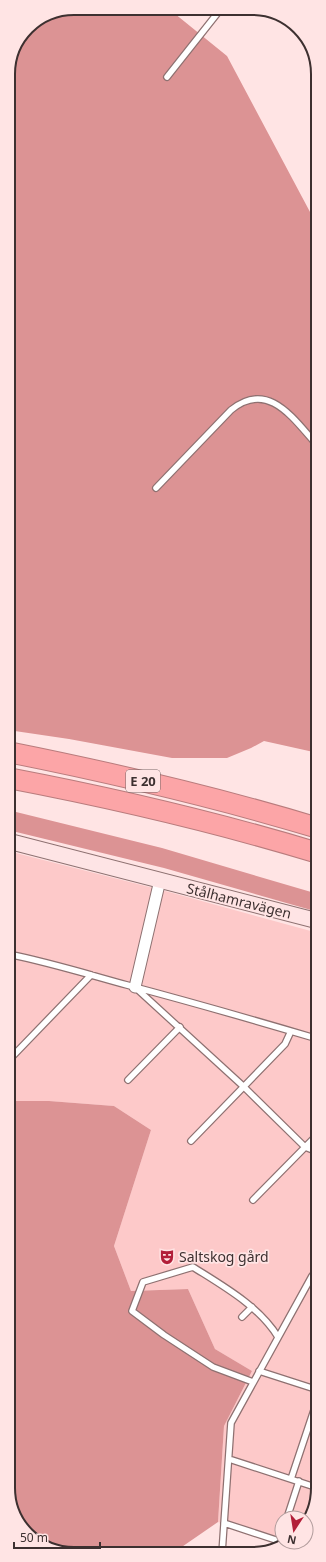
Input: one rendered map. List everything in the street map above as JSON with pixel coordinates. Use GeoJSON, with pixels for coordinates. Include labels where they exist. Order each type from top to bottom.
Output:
{"type":"FeatureCollection","features":[{"type":"Feature","properties":{"kind":"highway","name":"E 20"},"geometry":{"type":"LineString","coordinates":[[15,753],[164,785],[277,815],[311,826]]}},
{"type":"Feature","properties":{"kind":"highway","name":"E 20"},"geometry":{"type":"LineString","coordinates":[[15,779],[158,809],[270,838],[311,851]]}},
{"type":"Feature","properties":{"kind":"main road","name":"Stålhamravägen"},"geometry":{"type":"LineString","coordinates":[[15,844],[311,919]]}},
{"type":"Feature","properties":{"kind":"street"},"geometry":{"type":"LineString","coordinates":[[135,987],[160,880]]}},
{"type":"Feature","properties":{"kind":"lane"},"geometry":{"type":"LineString","coordinates":[[167,77],[216,15]]}},
{"type":"Feature","properties":{"kind":"lane"},"geometry":{"type":"LineString","coordinates":[[156,488],[231,410],[248,400],[260,398],[274,402],[283,409],[311,439]]}},
{"type":"Feature","properties":{"kind":"lane"},"geometry":{"type":"LineString","coordinates":[[15,955],[34,959],[311,1037]]}},
{"type":"Feature","properties":{"kind":"lane"},"geometry":{"type":"LineString","coordinates":[[15,1054],[91,975]]}},
{"type":"Feature","properties":{"kind":"lane"},"geometry":{"type":"LineString","coordinates":[[135,987],[180,1027],[305,1147],[311,1149]]}},
{"type":"Feature","properties":{"kind":"lane"},"geometry":{"type":"LineString","coordinates":[[128,1080],[180,1027]]}},
{"type":"Feature","properties":{"kind":"lane"},"geometry":{"type":"LineString","coordinates":[[191,1140],[242,1086],[285,1044],[291,1031]]}},
{"type":"Feature","properties":{"kind":"lane"},"geometry":{"type":"LineString","coordinates":[[253,1200],[311,1141]]}},
{"type":"Feature","properties":{"kind":"lane"},"geometry":{"type":"LineString","coordinates":[[253,1382],[214,1367],[164,1335],[132,1311],[143,1282],[193,1267],[252,1307],[271,1326],[278,1337]]}},
{"type":"Feature","properties":{"kind":"lane"},"geometry":{"type":"LineString","coordinates":[[222,1547],[231,1423],[311,1278]]}},
{"type":"Feature","properties":{"kind":"lane"},"geometry":{"type":"LineString","coordinates":[[242,1317],[252,1307]]}},
{"type":"Feature","properties":{"kind":"lane"},"geometry":{"type":"LineString","coordinates":[[260,1371],[311,1388]]}},
{"type":"Feature","properties":{"kind":"lane"},"geometry":{"type":"LineString","coordinates":[[291,1479],[311,1419]]}},
{"type":"Feature","properties":{"kind":"lane"},"geometry":{"type":"LineString","coordinates":[[229,1459],[311,1485]]}},
{"type":"Feature","properties":{"kind":"lane"},"geometry":{"type":"LineString","coordinates":[[289,1510],[299,1481]]}},
{"type":"Feature","properties":{"kind":"lane"},"geometry":{"type":"LineString","coordinates":[[224,1523],[274,1539]]}},
{"type":"Feature","properties":{"kind":"shaded area"},"geometry":{"type":"Polygon","coordinates":[[[176,15],[227,56],[311,214],[311,751],[264,741],[227,758],[172,758],[69,739],[15,731],[15,70],[21,48],[32,32],[41,25],[63,16],[176,15]]]}},
{"type":"Feature","properties":{"kind":"shaded area"},"geometry":{"type":"Polygon","coordinates":[[[15,812],[162,848],[311,892],[311,910],[164,868],[15,832],[15,812]]]}},
{"type":"Feature","properties":{"kind":"shaded area"},"geometry":{"type":"Polygon","coordinates":[[[15,853],[169,892],[311,931],[311,1492],[306,1510],[274,1510],[273,1543],[218,1522],[224,1426],[252,1371],[215,1349],[188,1289],[131,1291],[114,1246],[151,1130],[114,1106],[49,1101],[15,1101],[15,853]]]}},
{"type":"Feature","properties":{"kind":"shaded area"},"geometry":{"type":"Polygon","coordinates":[[[15,1101],[49,1101],[114,1106],[151,1130],[114,1246],[131,1291],[188,1289],[215,1349],[252,1371],[224,1426],[218,1522],[182,1547],[74,1547],[55,1544],[38,1535],[32,1530],[21,1514],[18,1507],[15,1488],[15,1101]]]}},
{"type":"Feature","properties":{"kind":"place","name":"Saltskog gård"},"geometry":{"type":"Point","coordinates":[167,1257]}}]}
